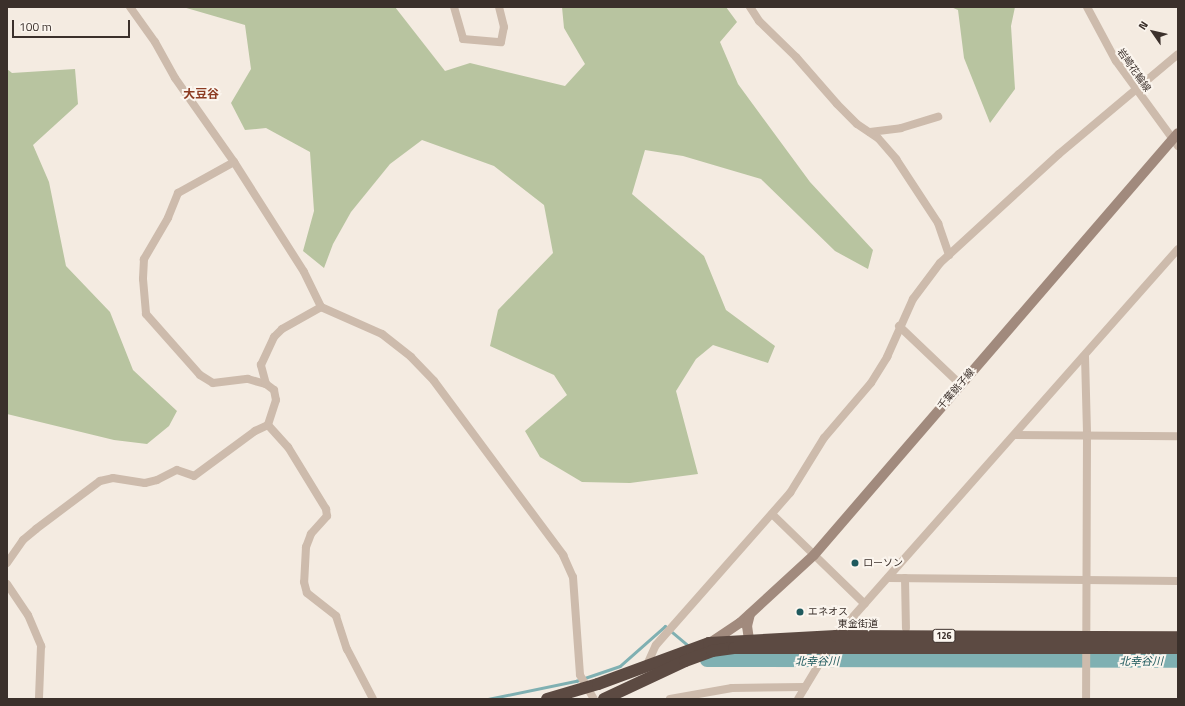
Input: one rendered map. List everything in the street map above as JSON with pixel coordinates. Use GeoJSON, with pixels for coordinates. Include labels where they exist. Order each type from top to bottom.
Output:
{"type":"FeatureCollection","features":[{"type":"Feature","properties":{"kind":"highway","name":"東金街道"},"geometry":{"type":"LineString","coordinates":[[604,699],[698,656],[712,652],[749,644],[836,636],[1086,642],[1178,648]]}},
{"type":"Feature","properties":{"kind":"highway","name":"東金街道"},"geometry":{"type":"LineString","coordinates":[[548,699],[588,688],[709,643],[828,648],[1086,642],[1178,637]]}},
{"type":"Feature","properties":{"kind":"street"},"geometry":{"type":"LineString","coordinates":[[130,7],[155,42],[175,78],[234,162],[304,272],[321,307],[382,334],[411,356],[434,381],[563,555],[573,577],[578,664],[580,675],[594,699]]}},
{"type":"Feature","properties":{"kind":"street"},"geometry":{"type":"LineString","coordinates":[[454,7],[463,39],[501,42],[504,27],[499,7]]}},
{"type":"Feature","properties":{"kind":"street"},"geometry":{"type":"LineString","coordinates":[[750,7],[759,21],[796,57],[837,104],[858,124],[878,138],[896,159],[925,199],[938,223],[949,255]]}},
{"type":"Feature","properties":{"kind":"street","name":"岩崎花輪線"},"geometry":{"type":"LineString","coordinates":[[1087,7],[1106,46],[1136,90],[1176,139]]}},
{"type":"Feature","properties":{"kind":"street"},"geometry":{"type":"LineString","coordinates":[[646,667],[656,645],[667,631],[790,493],[842,414],[871,383],[886,357],[899,326],[926,280],[949,255],[1059,154],[1178,54]]}},
{"type":"Feature","properties":{"kind":"street"},"geometry":{"type":"LineString","coordinates":[[870,132],[901,128],[938,118]]}},
{"type":"Feature","properties":{"kind":"street","name":"千葉銚子線"},"geometry":{"type":"LineString","coordinates":[[709,643],[750,614],[814,555],[960,384],[1176,139]]}},
{"type":"Feature","properties":{"kind":"street"},"geometry":{"type":"LineString","coordinates":[[234,162],[178,193],[168,218],[144,259],[143,279],[146,314],[200,375],[212,382],[248,379],[266,384],[276,394],[268,425]]}},
{"type":"Feature","properties":{"kind":"street"},"geometry":{"type":"LineString","coordinates":[[798,699],[836,636],[866,604],[1178,249]]}},
{"type":"Feature","properties":{"kind":"street"},"geometry":{"type":"LineString","coordinates":[[266,384],[261,365],[274,337],[282,329],[321,307]]}},
{"type":"Feature","properties":{"kind":"street"},"geometry":{"type":"LineString","coordinates":[[899,326],[960,384]]}},
{"type":"Feature","properties":{"kind":"street"},"geometry":{"type":"LineString","coordinates":[[1085,356],[1088,436],[1086,699]]}},
{"type":"Feature","properties":{"kind":"street"},"geometry":{"type":"LineString","coordinates":[[7,563],[24,540],[36,529],[100,481],[113,478],[145,483],[158,480],[177,470],[194,476],[255,431],[268,425]]}},
{"type":"Feature","properties":{"kind":"street"},"geometry":{"type":"LineString","coordinates":[[268,425],[288,447],[326,510],[327,516],[311,534],[306,547],[304,582],[307,593],[336,616],[347,649],[373,699]]}},
{"type":"Feature","properties":{"kind":"street"},"geometry":{"type":"LineString","coordinates":[[1015,435],[1178,436]]}},
{"type":"Feature","properties":{"kind":"street"},"geometry":{"type":"LineString","coordinates":[[772,514],[866,604]]}},
{"type":"Feature","properties":{"kind":"street"},"geometry":{"type":"LineString","coordinates":[[888,578],[1086,582],[1178,581]]}},
{"type":"Feature","properties":{"kind":"street"},"geometry":{"type":"LineString","coordinates":[[905,578],[906,628]]}},
{"type":"Feature","properties":{"kind":"street"},"geometry":{"type":"LineString","coordinates":[[7,584],[28,615],[41,646],[39,699]]}},
{"type":"Feature","properties":{"kind":"street"},"geometry":{"type":"LineString","coordinates":[[749,644],[747,626],[750,614]]}},
{"type":"Feature","properties":{"kind":"street"},"geometry":{"type":"LineString","coordinates":[[670,699],[732,688],[805,687]]}},
{"type":"Feature","properties":{"kind":"green space"},"geometry":{"type":"Polygon","coordinates":[[[183,7],[395,7],[445,71],[470,63],[565,86],[585,64],[564,28],[562,7],[726,7],[737,22],[720,42],[738,84],[810,182],[873,250],[868,269],[835,251],[761,179],[683,156],[645,150],[632,194],[704,256],[726,310],[775,346],[768,363],[713,345],[696,359],[676,391],[698,474],[630,483],[582,482],[540,457],[525,431],[567,395],[554,375],[490,346],[498,310],[553,253],[544,205],[494,166],[422,140],[390,164],[351,212],[333,244],[324,268],[303,251],[314,211],[310,152],[266,128],[245,130],[231,103],[251,69],[245,25],[183,7]]]}},
{"type":"Feature","properties":{"kind":"green space"},"geometry":{"type":"Polygon","coordinates":[[[951,7],[1015,7],[1011,26],[1015,89],[990,123],[964,58],[958,10],[951,7]]]}},
{"type":"Feature","properties":{"kind":"green space"},"geometry":{"type":"Polygon","coordinates":[[[7,69],[12,73],[75,69],[78,104],[33,145],[49,182],[66,266],[110,312],[133,370],[177,411],[169,426],[147,444],[114,440],[7,414],[7,69]]]}},
{"type":"Feature","properties":{"kind":"waterway","name":"北幸谷川"},"geometry":{"type":"LineString","coordinates":[[488,699],[576,681],[620,666],[665,626],[689,646]]}},
{"type":"Feature","properties":{"kind":"waterway","name":"北幸谷川"},"geometry":{"type":"LineString","coordinates":[[707,660],[1178,661]]}},
{"type":"Feature","properties":{"kind":"place","name":"ローソン"},"geometry":{"type":"Point","coordinates":[855,563]}},
{"type":"Feature","properties":{"kind":"place","name":"エネオス"},"geometry":{"type":"Point","coordinates":[800,612]}},
{"type":"Feature","properties":{"kind":"district","name":"大豆谷"},"geometry":{"type":"Point","coordinates":[201,94]}}]}
